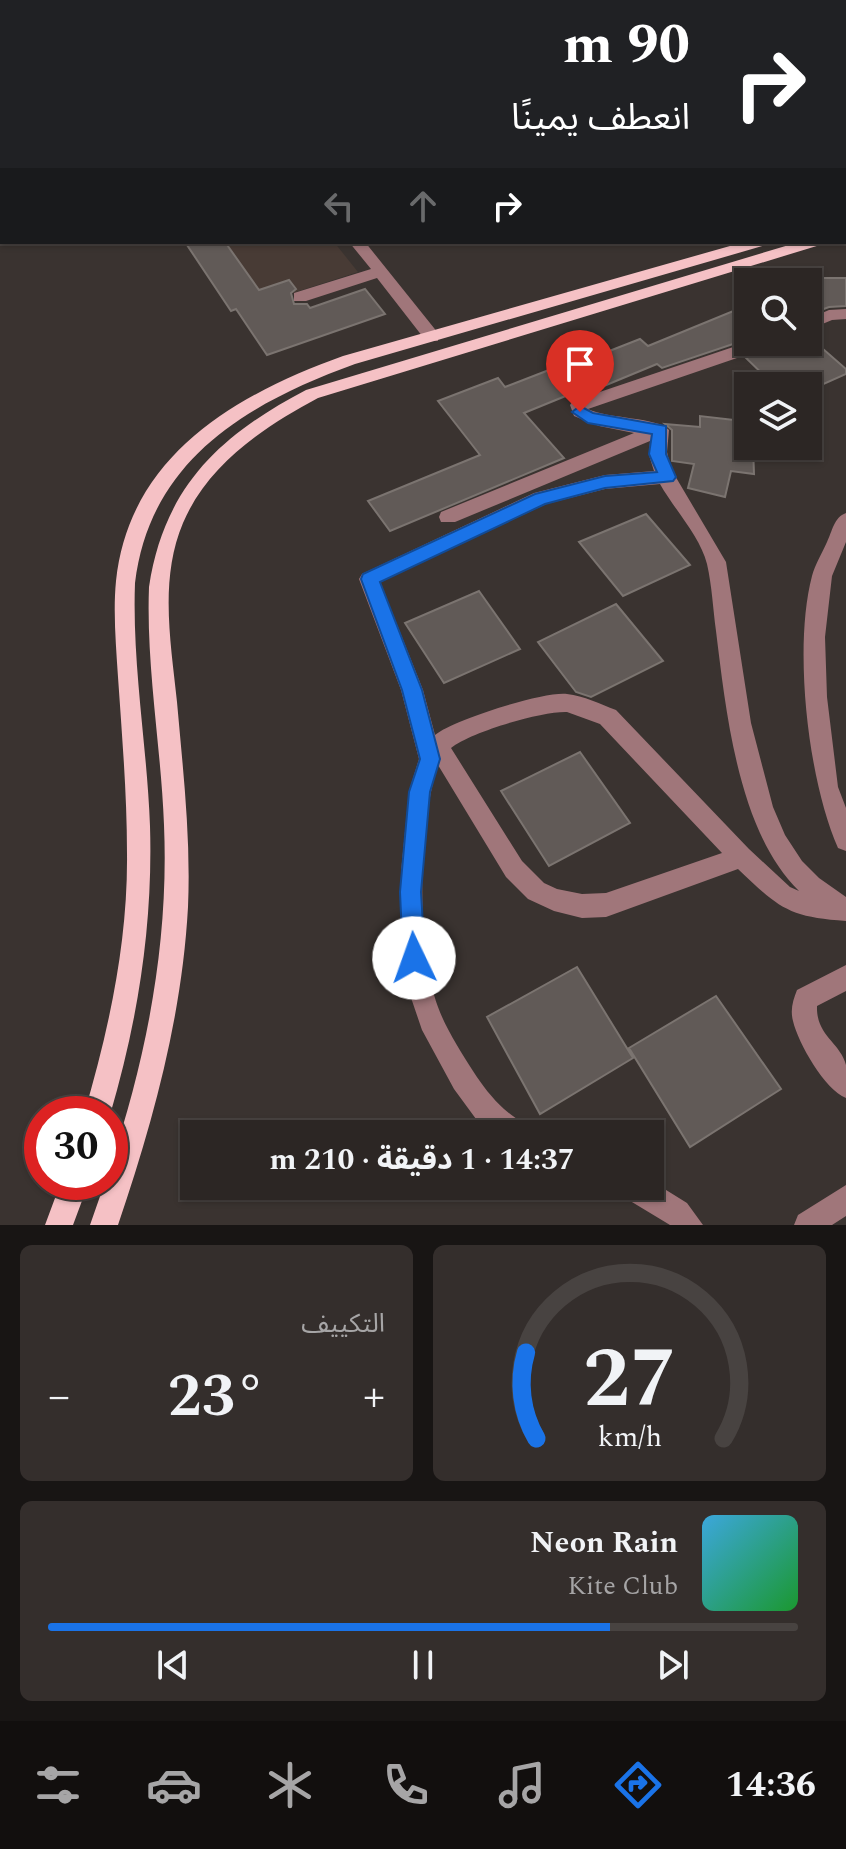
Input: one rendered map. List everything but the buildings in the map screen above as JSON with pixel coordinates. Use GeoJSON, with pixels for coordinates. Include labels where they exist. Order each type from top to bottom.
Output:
{"type":"FeatureCollection","features":[{"type":"Feature","properties":{"kind":"main road"},"geometry":{"type":"LineString","coordinates":[[104,1225],[145,1101],[170,967],[177,850],[158,590],[161,565],[175,519],[201,477],[219,456],[261,421],[286,406],[472,336],[755,244]]}},
{"type":"Feature","properties":{"kind":"main road"},"geometry":{"type":"LineString","coordinates":[[102,1096],[122,1016],[137,914],[138,811],[125,591],[129,564],[145,512],[166,477],[212,428],[256,398],[306,375],[432,337],[472,336],[808,244]]}},
{"type":"Feature","properties":{"kind":"main road"},"geometry":{"type":"LineString","coordinates":[[59,1225],[68,1200]]}},
{"type":"Feature","properties":{"kind":"street"},"geometry":{"type":"LineString","coordinates":[[359,244],[432,337]]}},
{"type":"Feature","properties":{"kind":"street"},"geometry":{"type":"LineString","coordinates":[[300,297],[382,271]]}},
{"type":"Feature","properties":{"kind":"street"},"geometry":{"type":"LineString","coordinates":[[822,318],[846,314]]}},
{"type":"Feature","properties":{"kind":"street"},"geometry":{"type":"LineString","coordinates":[[660,430],[588,417],[580,412],[579,405],[734,353]]}},
{"type":"Feature","properties":{"kind":"street"},"geometry":{"type":"LineString","coordinates":[[660,430],[658,454],[668,477],[708,542],[716,562],[747,753],[765,817],[792,867],[814,891],[846,909]]}},
{"type":"Feature","properties":{"kind":"street"},"geometry":{"type":"LineString","coordinates":[[448,517],[660,430]]}},
{"type":"Feature","properties":{"kind":"street"},"geometry":{"type":"LineString","coordinates":[[668,477],[605,482],[541,498],[369,579],[435,753],[514,869],[536,891],[554,900],[582,906],[606,905],[741,857]]}},
{"type":"Feature","properties":{"kind":"street"},"geometry":{"type":"LineString","coordinates":[[846,520],[841,550],[822,576],[815,637],[816,697],[827,787],[846,840]]}},
{"type":"Feature","properties":{"kind":"street"},"geometry":{"type":"LineString","coordinates":[[494,1120],[468,1091],[427,1009],[414,958],[410,892],[420,792],[435,753],[446,738],[542,704],[563,700],[585,706],[608,717],[741,857],[782,895],[808,907],[846,909]]}},
{"type":"Feature","properties":{"kind":"street"},"geometry":{"type":"LineString","coordinates":[[846,977],[806,999],[802,1011],[805,1026],[846,1085]]}},
{"type":"Feature","properties":{"kind":"street"},"geometry":{"type":"LineString","coordinates":[[808,1225],[846,1199]]}},
{"type":"Feature","properties":{"kind":"street"},"geometry":{"type":"LineString","coordinates":[[658,1200],[689,1225]]}},
{"type":"Feature","properties":{"kind":"shaded area"},"geometry":{"type":"Polygon","coordinates":[[[204,244],[336,244],[358,272],[246,308],[204,244]]]}},
{"type":"Feature","properties":{"kind":"route"},"geometry":{"type":"LineString","coordinates":[[414,958],[410,892],[420,792],[430,759],[412,690],[369,579],[541,498],[605,482],[668,477],[658,454],[660,430],[619,424],[588,417],[580,412]]}}]}
